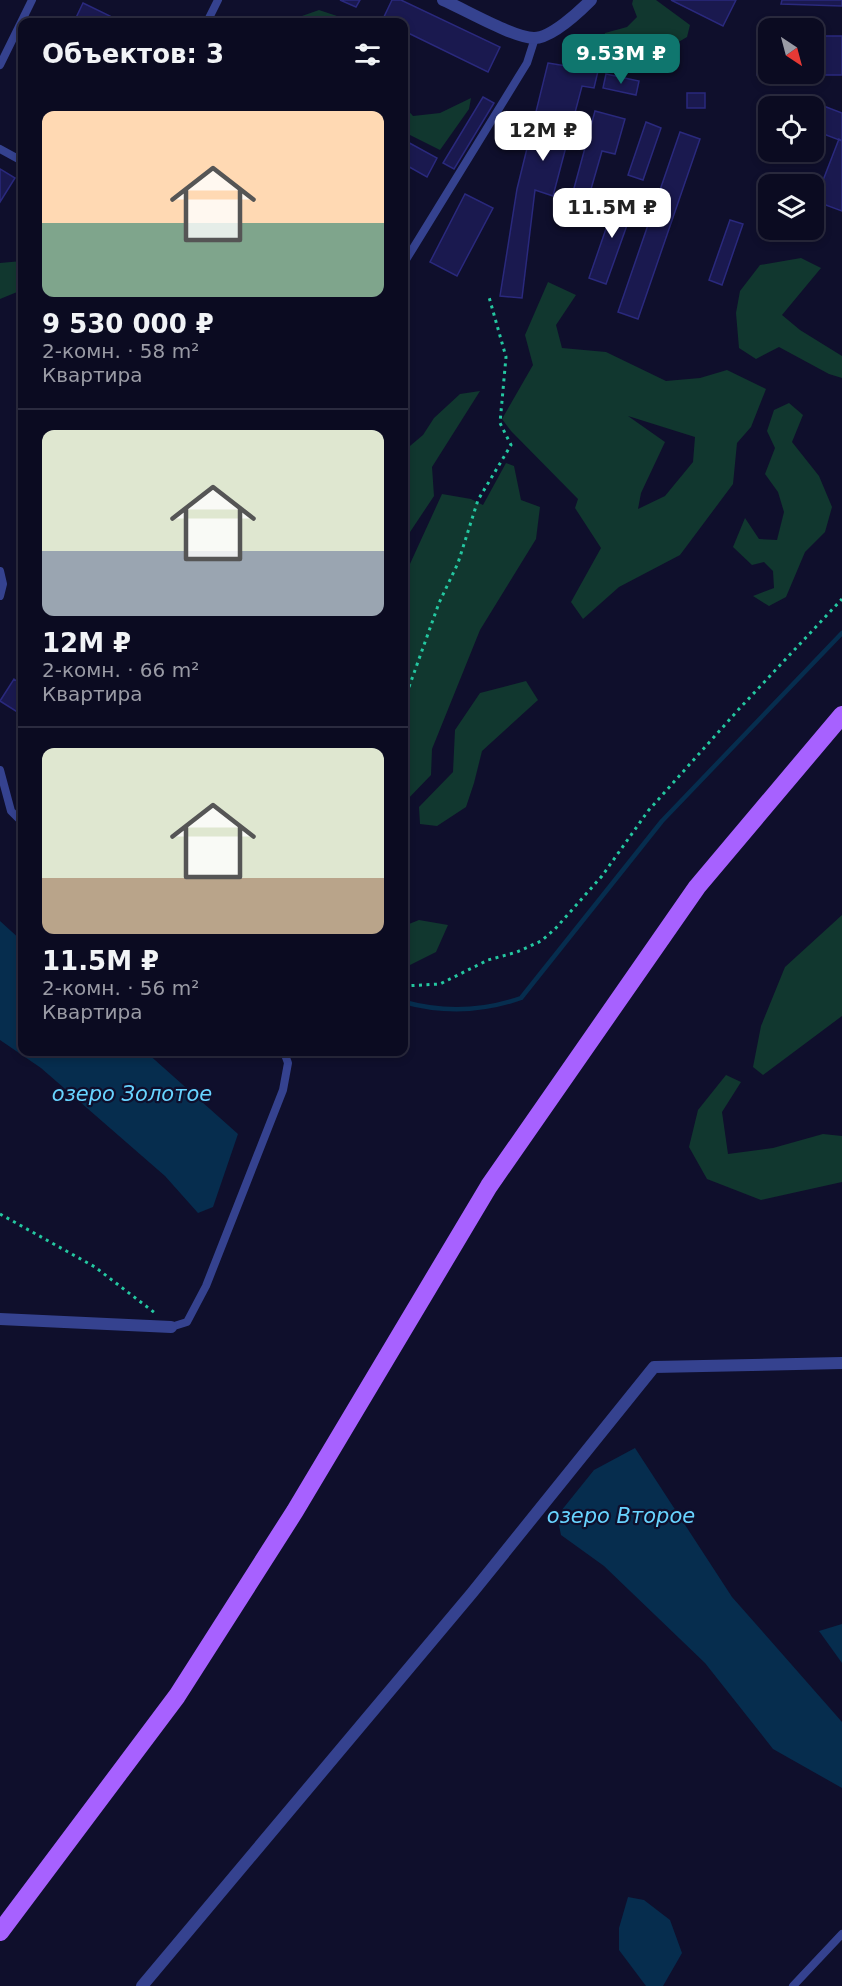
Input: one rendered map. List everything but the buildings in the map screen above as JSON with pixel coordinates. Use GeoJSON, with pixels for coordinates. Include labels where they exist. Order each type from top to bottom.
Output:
{"type":"FeatureCollection","features":[{"type":"Feature","properties":{"kind":"main road"},"geometry":{"type":"LineString","coordinates":[[0,1932],[177,1696],[295,1511],[489,1186],[697,886],[842,715]]}},
{"type":"Feature","properties":{"kind":"street"},"geometry":{"type":"LineString","coordinates":[[443,0],[518,35],[535,38],[549,34],[591,0]]}},
{"type":"Feature","properties":{"kind":"street"},"geometry":{"type":"LineString","coordinates":[[0,1319],[171,1327]]}},
{"type":"Feature","properties":{"kind":"street"},"geometry":{"type":"LineString","coordinates":[[142,1986],[472,1593],[654,1367],[842,1363]]}},
{"type":"Feature","properties":{"kind":"lane"},"geometry":{"type":"LineString","coordinates":[[23,18],[32,0]]}},
{"type":"Feature","properties":{"kind":"lane"},"geometry":{"type":"LineString","coordinates":[[209,18],[218,0]]}},
{"type":"Feature","properties":{"kind":"lane"},"geometry":{"type":"LineString","coordinates":[[0,65],[18,28]]}},
{"type":"Feature","properties":{"kind":"lane"},"geometry":{"type":"LineString","coordinates":[[408,256],[527,63],[535,38]]}},
{"type":"Feature","properties":{"kind":"lane"},"geometry":{"type":"LineString","coordinates":[[0,149],[18,159]]}},
{"type":"Feature","properties":{"kind":"lane"},"geometry":{"type":"LineString","coordinates":[[0,571],[3,584],[0,596]]}},
{"type":"Feature","properties":{"kind":"lane"},"geometry":{"type":"LineString","coordinates":[[0,770],[11,811],[18,818]]}},
{"type":"Feature","properties":{"kind":"lane"},"geometry":{"type":"LineString","coordinates":[[171,1327],[187,1322],[206,1286],[283,1090],[288,1063],[285,1056]]}},
{"type":"Feature","properties":{"kind":"lane"},"geometry":{"type":"LineString","coordinates":[[793,1986],[842,1934]]}},
{"type":"Feature","properties":{"kind":"path"},"geometry":{"type":"LineString","coordinates":[[408,690],[439,603],[458,563],[478,500],[511,445],[500,423],[506,357],[489,297]]}},
{"type":"Feature","properties":{"kind":"path"},"geometry":{"type":"LineString","coordinates":[[408,986],[440,984],[488,960],[517,952],[541,941],[555,929],[602,876],[648,811],[739,708],[842,599]]}},
{"type":"Feature","properties":{"kind":"path"},"geometry":{"type":"LineString","coordinates":[[0,1214],[95,1267],[140,1300],[171,1327]]}},
{"type":"Feature","properties":{"kind":"green space"},"geometry":{"type":"Polygon","coordinates":[[[633,0],[656,0],[690,25],[687,37],[665,50],[621,57],[601,45],[605,33],[627,27],[637,17],[632,4],[633,0]]]}},
{"type":"Feature","properties":{"kind":"green space"},"geometry":{"type":"Polygon","coordinates":[[[319,10],[343,18],[302,18],[319,10]]]}},
{"type":"Feature","properties":{"kind":"green space"},"geometry":{"type":"Polygon","coordinates":[[[471,98],[469,109],[440,150],[408,134],[408,110],[413,116],[440,113],[471,98]]]}},
{"type":"Feature","properties":{"kind":"green space"},"geometry":{"type":"Polygon","coordinates":[[[801,258],[821,268],[782,315],[800,330],[842,356],[842,378],[829,374],[779,347],[756,359],[739,348],[736,313],[740,291],[760,265],[801,258]]]}},
{"type":"Feature","properties":{"kind":"green space"},"geometry":{"type":"Polygon","coordinates":[[[18,261],[18,292],[0,299],[0,263],[18,261]]]}},
{"type":"Feature","properties":{"kind":"green space"},"geometry":{"type":"Polygon","coordinates":[[[548,282],[576,295],[556,325],[562,348],[606,352],[666,381],[700,378],[727,370],[766,389],[751,427],[737,443],[733,484],[680,555],[619,587],[583,619],[571,602],[601,548],[575,508],[578,499],[502,419],[533,365],[525,335],[548,282]],[[628,416],[665,442],[641,493],[638,509],[665,496],[693,462],[695,437],[628,416]]]}},
{"type":"Feature","properties":{"kind":"green space"},"geometry":{"type":"Polygon","coordinates":[[[480,391],[432,467],[434,496],[408,535],[408,448],[423,435],[434,418],[460,394],[480,391]]]}},
{"type":"Feature","properties":{"kind":"green space"},"geometry":{"type":"Polygon","coordinates":[[[789,403],[803,415],[792,442],[819,476],[832,507],[825,532],[805,552],[786,597],[769,606],[753,596],[774,588],[773,571],[764,562],[752,565],[733,547],[745,518],[759,539],[777,540],[784,512],[778,492],[765,474],[775,448],[767,431],[774,410],[789,403]]]}},
{"type":"Feature","properties":{"kind":"green space"},"geometry":{"type":"Polygon","coordinates":[[[506,463],[514,466],[521,500],[540,507],[536,539],[480,630],[432,749],[431,775],[408,799],[408,568],[442,494],[471,499],[483,505],[506,463]]]}},
{"type":"Feature","properties":{"kind":"green space"},"geometry":{"type":"Polygon","coordinates":[[[526,681],[538,700],[482,751],[466,807],[437,826],[420,824],[419,807],[453,772],[455,730],[480,693],[526,681]]]}},
{"type":"Feature","properties":{"kind":"green space"},"geometry":{"type":"Polygon","coordinates":[[[842,915],[842,1016],[763,1075],[753,1067],[761,1026],[785,967],[842,915]]]}},
{"type":"Feature","properties":{"kind":"green space"},"geometry":{"type":"Polygon","coordinates":[[[419,920],[448,925],[436,952],[408,966],[408,924],[419,920]]]}},
{"type":"Feature","properties":{"kind":"green space"},"geometry":{"type":"Polygon","coordinates":[[[726,1075],[741,1082],[722,1112],[728,1154],[773,1148],[823,1134],[842,1136],[842,1182],[761,1200],[707,1179],[689,1147],[698,1110],[726,1075]]]}},
{"type":"Feature","properties":{"kind":"water","name":"озеро Золотое"},"geometry":{"type":"Polygon","coordinates":[[[0,921],[18,937],[18,1052],[0,1040],[0,921]]]}},
{"type":"Feature","properties":{"kind":"water","name":"озеро Золотое"},"geometry":{"type":"Polygon","coordinates":[[[23,1056],[150,1056],[238,1134],[213,1207],[198,1213],[165,1176],[41,1068],[23,1056]]]}},
{"type":"Feature","properties":{"kind":"water","name":"озеро Второе"},"geometry":{"type":"Polygon","coordinates":[[[635,1448],[732,1597],[842,1722],[842,1788],[773,1749],[705,1663],[604,1566],[561,1535],[557,1516],[594,1470],[635,1448]]]}},
{"type":"Feature","properties":{"kind":"water"},"geometry":{"type":"Polygon","coordinates":[[[842,1624],[842,1663],[819,1631],[842,1624]]]}},
{"type":"Feature","properties":{"kind":"water"},"geometry":{"type":"Polygon","coordinates":[[[628,1897],[644,1900],[670,1920],[682,1953],[663,1986],[646,1986],[619,1950],[619,1928],[628,1897]]]}},
{"type":"Feature","properties":{"kind":"waterway"},"geometry":{"type":"LineString","coordinates":[[408,1003],[434,1008],[462,1009],[491,1006],[521,998],[662,821],[842,633]]}}]}
